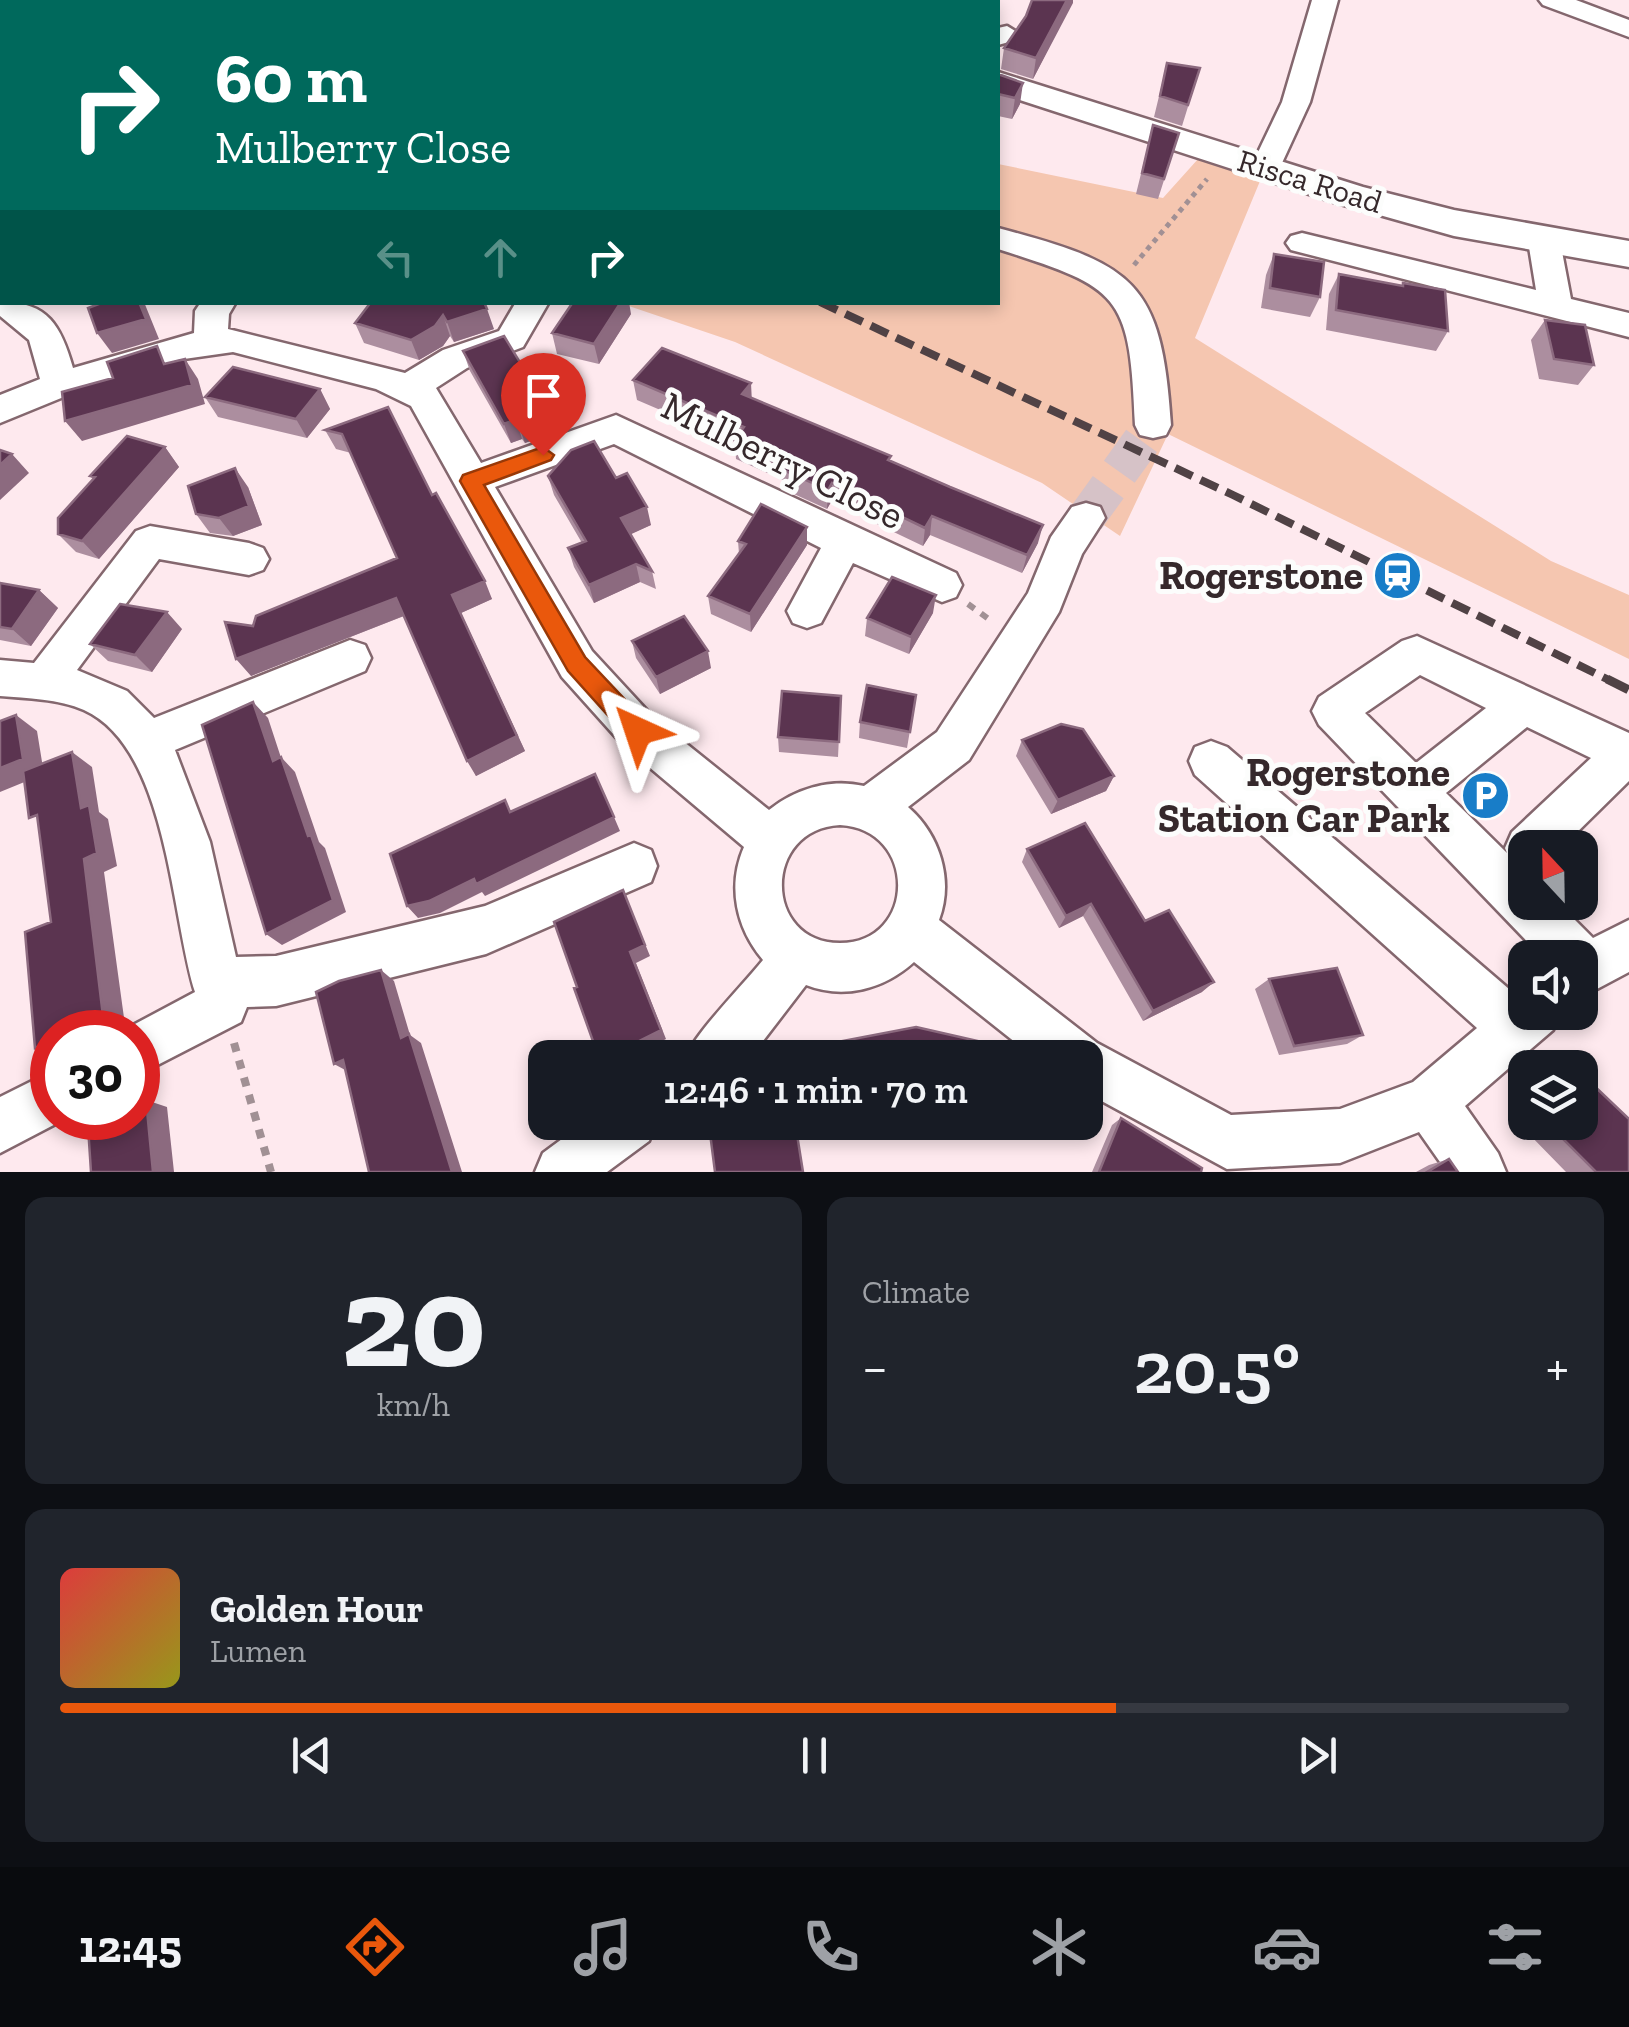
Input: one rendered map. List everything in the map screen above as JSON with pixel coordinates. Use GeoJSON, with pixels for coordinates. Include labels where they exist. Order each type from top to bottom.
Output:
{"type":"FeatureCollection","features":[{"type":"Feature","properties":{"kind":"main road","name":"Risca Road"},"geometry":{"type":"LineString","coordinates":[[1000,83],[1265,169],[1437,218],[1629,254]]}},
{"type":"Feature","properties":{"kind":"street"},"geometry":{"type":"LineString","coordinates":[[1265,169],[1296,102],[1325,0]]}},
{"type":"Feature","properties":{"kind":"street"},"geometry":{"type":"LineString","coordinates":[[1552,0],[1629,29]]}},
{"type":"Feature","properties":{"kind":"street"},"geometry":{"type":"LineString","coordinates":[[1000,239],[1087,269],[1118,286],[1137,318],[1150,364],[1153,425]]}},
{"type":"Feature","properties":{"kind":"street"},"geometry":{"type":"LineString","coordinates":[[1544,241],[1556,309]]}},
{"type":"Feature","properties":{"kind":"street"},"geometry":{"type":"LineString","coordinates":[[1302,243],[1629,325]]}},
{"type":"Feature","properties":{"kind":"street"},"geometry":{"type":"LineString","coordinates":[[6,305],[27,312],[54,352],[59,384]]}},
{"type":"Feature","properties":{"kind":"street"},"geometry":{"type":"LineString","coordinates":[[211,343],[212,310],[217,305]]}},
{"type":"Feature","properties":{"kind":"street"},"geometry":{"type":"LineString","coordinates":[[407,389],[455,359],[511,339],[531,305]]}},
{"type":"Feature","properties":{"kind":"street"},"geometry":{"type":"LineString","coordinates":[[0,410],[59,384],[176,348],[233,340],[386,379],[424,397],[577,664],[638,731],[770,840]]}},
{"type":"Feature","properties":{"kind":"street","name":"Mulberry Close"},"geometry":{"type":"LineString","coordinates":[[471,481],[616,429],[845,542],[942,585]]}},
{"type":"Feature","properties":{"kind":"street"},"geometry":{"type":"LineString","coordinates":[[869,809],[952,746],[1045,600],[1065,548],[1086,518]]}},
{"type":"Feature","properties":{"kind":"street"},"geometry":{"type":"LineString","coordinates":[[220,993],[168,781],[149,740],[110,702],[22,680],[150,542],[249,559]]}},
{"type":"Feature","properties":{"kind":"street"},"geometry":{"type":"LineString","coordinates":[[807,611],[845,542]]}},
{"type":"Feature","properties":{"kind":"street"},"geometry":{"type":"LineString","coordinates":[[1508,852],[1414,792],[1334,710],[1417,654],[1628,754],[1547,830]]}},
{"type":"Feature","properties":{"kind":"street"},"geometry":{"type":"LineString","coordinates":[[149,740],[350,658]]}},
{"type":"Feature","properties":{"kind":"street"},"geometry":{"type":"LineString","coordinates":[[1414,792],[1523,704]]}},
{"type":"Feature","properties":{"kind":"street"},"geometry":{"type":"LineString","coordinates":[[1212,761],[1508,1006]]}},
{"type":"Feature","properties":{"kind":"street"},"geometry":{"type":"LineString","coordinates":[[823,805],[869,809],[898,827],[912,844],[924,880],[912,930],[894,950],[868,964],[820,966],[798,956],[775,936],[763,916],[756,888],[759,863],[770,840],[800,814],[823,805]]}},
{"type":"Feature","properties":{"kind":"street"},"geometry":{"type":"LineString","coordinates":[[160,1035],[220,993],[486,930],[634,866]]}},
{"type":"Feature","properties":{"kind":"street"},"geometry":{"type":"LineString","coordinates":[[912,930],[1054,1040]]}},
{"type":"Feature","properties":{"kind":"street"},"geometry":{"type":"LineString","coordinates":[[731,1040],[798,956]]}},
{"type":"Feature","properties":{"kind":"street"},"geometry":{"type":"LineString","coordinates":[[1103,1076],[1227,1157],[1340,1136],[1430,1102],[1515,1030]]}},
{"type":"Feature","properties":{"kind":"street"},"geometry":{"type":"LineString","coordinates":[[1430,1102],[1478,1172]]}},
{"type":"Feature","properties":{"kind":"street"},"geometry":{"type":"LineString","coordinates":[[0,1126],[30,1109]]}},
{"type":"Feature","properties":{"kind":"street"},"geometry":{"type":"LineString","coordinates":[[562,1172],[606,1140]]}},
{"type":"Feature","properties":{"kind":"path"},"geometry":{"type":"LineString","coordinates":[[1118,286],[1227,155]]}},
{"type":"Feature","properties":{"kind":"path"},"geometry":{"type":"LineString","coordinates":[[942,585],[1020,642]]}},
{"type":"Feature","properties":{"kind":"path"},"geometry":{"type":"LineString","coordinates":[[220,993],[271,1172]]}},
{"type":"Feature","properties":{"kind":"shaded area"},"geometry":{"type":"Polygon","coordinates":[[[1207,149],[1265,169],[1195,338],[1551,561],[1629,595],[1629,659],[1168,434],[1120,536],[1042,483],[735,342],[626,305],[1000,305],[1000,164],[1163,198],[1207,149]]]}},
{"type":"Feature","properties":{"kind":"building"},"geometry":{"type":"Polygon","coordinates":[[[1032,0],[1067,0],[1036,58],[1004,48],[1032,0]]]}},
{"type":"Feature","properties":{"kind":"building"},"geometry":{"type":"Polygon","coordinates":[[[1167,63],[1200,68],[1188,105],[1160,96],[1167,63]]]}},
{"type":"Feature","properties":{"kind":"building"},"geometry":{"type":"Polygon","coordinates":[[[1000,75],[1023,83],[1015,98],[1000,94],[1000,75]]]}},
{"type":"Feature","properties":{"kind":"building"},"geometry":{"type":"Polygon","coordinates":[[[1153,125],[1179,133],[1164,179],[1142,173],[1153,125]]]}},
{"type":"Feature","properties":{"kind":"building"},"geometry":{"type":"Polygon","coordinates":[[[1274,254],[1324,262],[1320,297],[1270,288],[1274,254]]]}},
{"type":"Feature","properties":{"kind":"building"},"geometry":{"type":"Polygon","coordinates":[[[1339,274],[1445,290],[1448,331],[1336,310],[1339,274]]]}},
{"type":"Feature","properties":{"kind":"building"},"geometry":{"type":"Polygon","coordinates":[[[140,305],[146,319],[97,333],[88,308],[140,305]]]}},
{"type":"Feature","properties":{"kind":"building"},"geometry":{"type":"Polygon","coordinates":[[[369,305],[485,305],[487,309],[447,322],[443,315],[435,326],[411,340],[355,323],[369,305]]]}},
{"type":"Feature","properties":{"kind":"building"},"geometry":{"type":"Polygon","coordinates":[[[571,305],[619,305],[594,344],[552,333],[571,305]]]}},
{"type":"Feature","properties":{"kind":"building"},"geometry":{"type":"Polygon","coordinates":[[[1545,320],[1585,325],[1594,365],[1554,359],[1545,320]]]}},
{"type":"Feature","properties":{"kind":"building"},"geometry":{"type":"Polygon","coordinates":[[[504,336],[550,412],[518,424],[516,419],[504,424],[463,351],[504,336]]]}},
{"type":"Feature","properties":{"kind":"building"},"geometry":{"type":"Polygon","coordinates":[[[157,346],[164,364],[185,359],[192,385],[65,421],[62,392],[113,378],[107,362],[157,346]]]}},
{"type":"Feature","properties":{"kind":"building"},"geometry":{"type":"Polygon","coordinates":[[[662,348],[751,383],[742,394],[1043,525],[1027,555],[932,516],[925,528],[832,483],[828,490],[783,470],[787,462],[734,440],[744,427],[633,380],[662,348]]]}},
{"type":"Feature","properties":{"kind":"building"},"geometry":{"type":"Polygon","coordinates":[[[233,367],[320,389],[296,419],[205,397],[233,367]]]}},
{"type":"Feature","properties":{"kind":"building"},"geometry":{"type":"Polygon","coordinates":[[[388,407],[432,495],[436,493],[485,581],[452,595],[517,736],[467,761],[396,598],[236,659],[225,622],[253,626],[256,616],[397,558],[342,434],[325,430],[388,407]]]}},
{"type":"Feature","properties":{"kind":"building"},"geometry":{"type":"Polygon","coordinates":[[[127,436],[165,447],[82,541],[58,534],[58,518],[127,436]]]}},
{"type":"Feature","properties":{"kind":"building"},"geometry":{"type":"Polygon","coordinates":[[[594,441],[616,478],[627,473],[647,507],[621,518],[652,571],[636,564],[589,585],[568,548],[586,541],[548,476],[571,450],[594,441]]]}},
{"type":"Feature","properties":{"kind":"building"},"geometry":{"type":"Polygon","coordinates":[[[0,450],[12,454],[0,465],[0,450]]]}},
{"type":"Feature","properties":{"kind":"building"},"geometry":{"type":"Polygon","coordinates":[[[235,468],[249,506],[219,518],[196,514],[188,486],[235,468]]]}},
{"type":"Feature","properties":{"kind":"building"},"geometry":{"type":"Polygon","coordinates":[[[761,504],[807,527],[750,614],[708,596],[746,544],[738,541],[761,504]]]}},
{"type":"Feature","properties":{"kind":"building"},"geometry":{"type":"Polygon","coordinates":[[[892,577],[936,595],[911,637],[867,618],[892,577]]]}},
{"type":"Feature","properties":{"kind":"building"},"geometry":{"type":"Polygon","coordinates":[[[0,583],[39,590],[12,629],[0,627],[0,583]]]}},
{"type":"Feature","properties":{"kind":"building"},"geometry":{"type":"Polygon","coordinates":[[[120,604],[167,612],[135,655],[90,644],[120,604]]]}},
{"type":"Feature","properties":{"kind":"building"},"geometry":{"type":"Polygon","coordinates":[[[684,616],[708,651],[656,677],[632,641],[684,616]]]}},
{"type":"Feature","properties":{"kind":"building"},"geometry":{"type":"Polygon","coordinates":[[[867,685],[916,695],[910,732],[860,722],[867,685]]]}},
{"type":"Feature","properties":{"kind":"building"},"geometry":{"type":"Polygon","coordinates":[[[782,691],[841,696],[839,742],[778,737],[782,691]]]}},
{"type":"Feature","properties":{"kind":"building"},"geometry":{"type":"Polygon","coordinates":[[[253,702],[273,761],[281,757],[333,900],[266,934],[202,725],[253,702]]]}},
{"type":"Feature","properties":{"kind":"building"},"geometry":{"type":"Polygon","coordinates":[[[16,715],[23,759],[0,768],[0,721],[16,715]]]}},
{"type":"Feature","properties":{"kind":"building"},"geometry":{"type":"Polygon","coordinates":[[[1061,724],[1083,729],[1114,776],[1058,800],[1022,740],[1061,724]]]}},
{"type":"Feature","properties":{"kind":"building"},"geometry":{"type":"Polygon","coordinates":[[[72,752],[81,808],[89,805],[97,853],[84,859],[102,1010],[32,1010],[25,932],[51,922],[37,815],[29,818],[23,771],[72,752]]]}},
{"type":"Feature","properties":{"kind":"building"},"geometry":{"type":"Polygon","coordinates":[[[595,774],[614,817],[476,884],[474,879],[429,901],[407,906],[390,854],[505,800],[510,812],[595,774]]]}},
{"type":"Feature","properties":{"kind":"building"},"geometry":{"type":"Polygon","coordinates":[[[1085,823],[1145,921],[1169,910],[1214,982],[1153,1011],[1091,904],[1066,916],[1027,849],[1085,823]]]}},
{"type":"Feature","properties":{"kind":"building"},"geometry":{"type":"Polygon","coordinates":[[[623,890],[645,945],[630,952],[661,1030],[641,1040],[593,1040],[554,922],[623,890]]]}},
{"type":"Feature","properties":{"kind":"building"},"geometry":{"type":"Polygon","coordinates":[[[1337,968],[1363,1035],[1294,1046],[1269,979],[1337,968]]]}},
{"type":"Feature","properties":{"kind":"building"},"geometry":{"type":"Polygon","coordinates":[[[381,970],[401,1038],[409,1034],[452,1172],[369,1172],[343,1060],[334,1064],[316,992],[339,981],[381,970]]]}},
{"type":"Feature","properties":{"kind":"building"},"geometry":{"type":"Polygon","coordinates":[[[916,1027],[973,1040],[848,1040],[916,1027]]]}},
{"type":"Feature","properties":{"kind":"building"},"geometry":{"type":"Polygon","coordinates":[[[1598,1090],[1629,1119],[1629,1172],[1596,1172],[1564,1140],[1598,1140],[1598,1090]]]}},
{"type":"Feature","properties":{"kind":"building"},"geometry":{"type":"Polygon","coordinates":[[[1121,1118],[1202,1168],[1201,1172],[1099,1172],[1121,1118]]]}},
{"type":"Feature","properties":{"kind":"building"},"geometry":{"type":"Polygon","coordinates":[[[89,1140],[150,1140],[153,1172],[91,1172],[89,1140]]]}},
{"type":"Feature","properties":{"kind":"building"},"geometry":{"type":"Polygon","coordinates":[[[711,1140],[798,1140],[803,1172],[715,1172],[711,1140]]]}},
{"type":"Feature","properties":{"kind":"building"},"geometry":{"type":"Polygon","coordinates":[[[1449,1159],[1458,1172],[1427,1172],[1449,1159]]]}},
{"type":"Feature","properties":{"kind":"tunnel"},"geometry":{"type":"LineString","coordinates":[[1086,518],[1153,425]]}},
{"type":"Feature","properties":{"kind":"railway"},"geometry":{"type":"LineString","coordinates":[[826,305],[1233,495],[1613,682]]}},
{"type":"Feature","properties":{"kind":"railway"},"geometry":{"type":"LineString","coordinates":[[1607,679],[1613,682]]}},
{"type":"Feature","properties":{"kind":"railway"},"geometry":{"type":"LineString","coordinates":[[1613,682],[1629,690]]}},
{"type":"Feature","properties":{"kind":"place","name":"Rogerstone"},"geometry":{"type":"Point","coordinates":[1398,575]}},
{"type":"Feature","properties":{"kind":"place","name":"Rogerstone Station Car Park"},"geometry":{"type":"Point","coordinates":[1485,795]}},
{"type":"Feature","properties":{"kind":"route"},"geometry":{"type":"LineString","coordinates":[[543,455],[471,481],[577,664],[638,731]]}}]}
